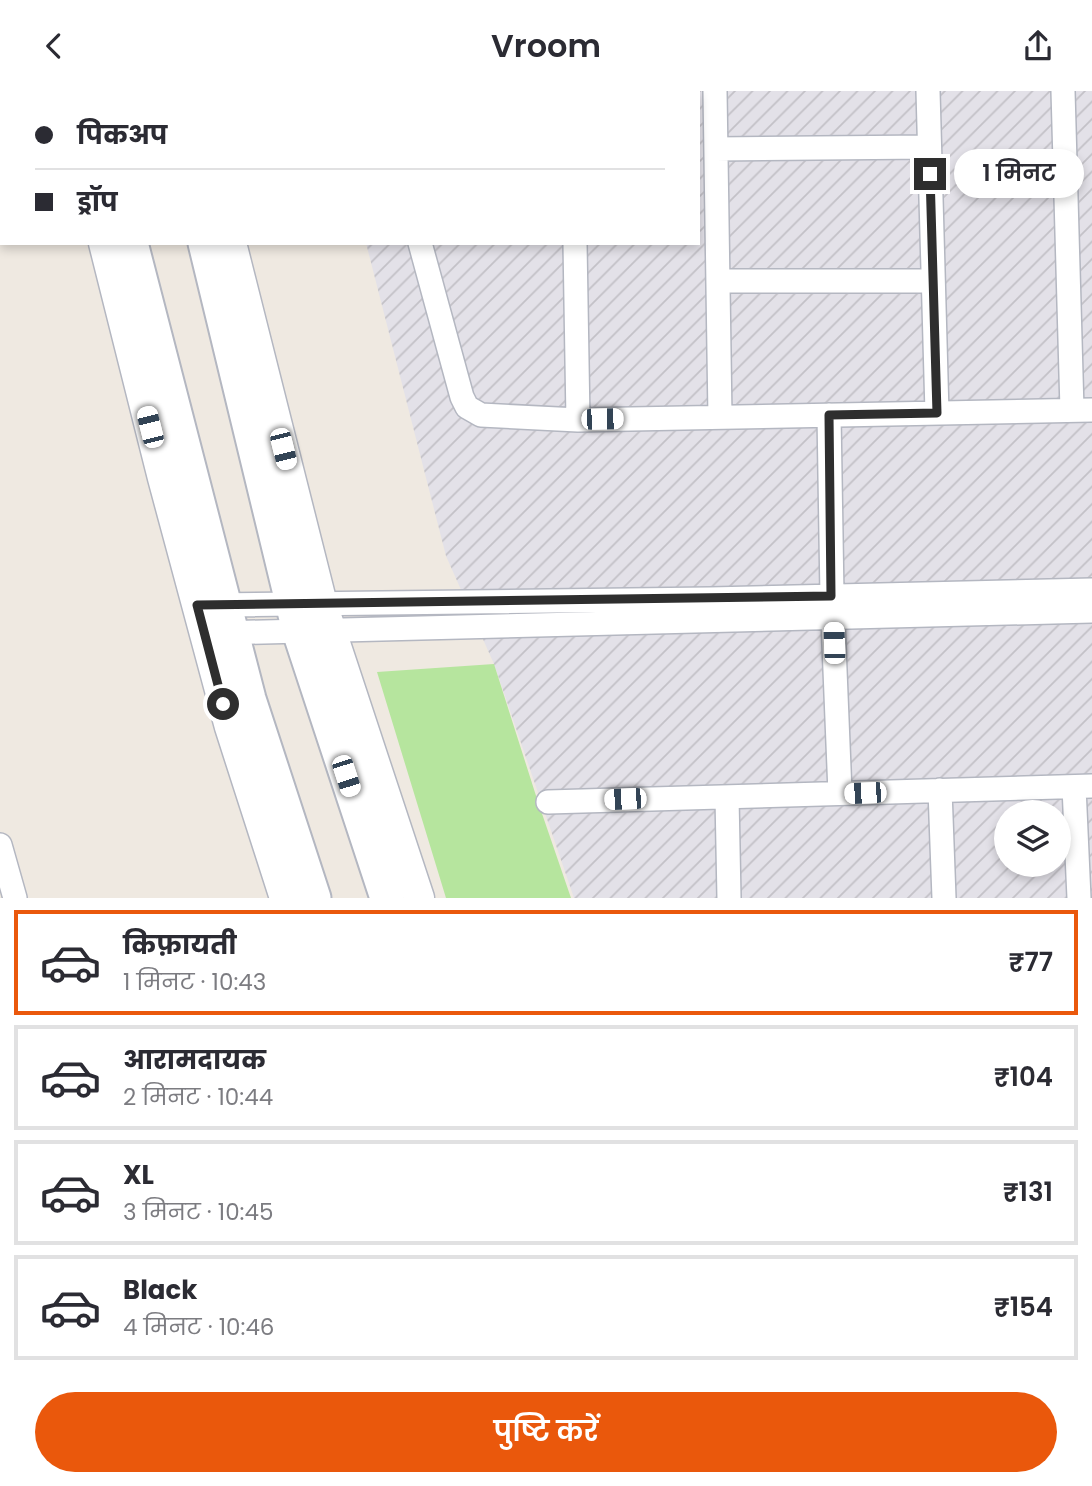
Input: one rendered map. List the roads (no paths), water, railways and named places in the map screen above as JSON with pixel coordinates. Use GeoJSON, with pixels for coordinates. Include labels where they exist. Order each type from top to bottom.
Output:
{"type":"FeatureCollection","features":[{"type":"Feature","properties":{"kind":"main road"},"geometry":{"type":"LineString","coordinates":[[131,245],[214,619],[249,699],[314,898]]}},
{"type":"Feature","properties":{"kind":"main road"},"geometry":{"type":"LineString","coordinates":[[206,245],[387,898]]}},
{"type":"Feature","properties":{"kind":"street"},"geometry":{"type":"LineString","coordinates":[[715,91],[720,417]]}},
{"type":"Feature","properties":{"kind":"street"},"geometry":{"type":"LineString","coordinates":[[928,91],[937,413]]}},
{"type":"Feature","properties":{"kind":"street"},"geometry":{"type":"LineString","coordinates":[[421,245],[462,397],[467,407],[481,415],[578,420],[1082,410],[1063,91]]}},
{"type":"Feature","properties":{"kind":"street"},"geometry":{"type":"LineString","coordinates":[[716,149],[929,147]]}},
{"type":"Feature","properties":{"kind":"street"},"geometry":{"type":"LineString","coordinates":[[105,245],[214,619],[230,727],[285,898]]}},
{"type":"Feature","properties":{"kind":"street"},"geometry":{"type":"LineString","coordinates":[[231,245],[311,617],[419,898]]}},
{"type":"Feature","properties":{"kind":"street"},"geometry":{"type":"LineString","coordinates":[[575,245],[578,420]]}},
{"type":"Feature","properties":{"kind":"street"},"geometry":{"type":"LineString","coordinates":[[718,281],[933,281]]}},
{"type":"Feature","properties":{"kind":"street"},"geometry":{"type":"LineString","coordinates":[[829,415],[832,607],[840,793]]}},
{"type":"Feature","properties":{"kind":"street"},"geometry":{"type":"LineString","coordinates":[[832,607],[1092,590]]}},
{"type":"Feature","properties":{"kind":"street"},"geometry":{"type":"LineString","coordinates":[[214,619],[832,607],[1092,611]]}},
{"type":"Feature","properties":{"kind":"street"},"geometry":{"type":"LineString","coordinates":[[548,801],[1083,786],[1079,898]]}},
{"type":"Feature","properties":{"kind":"street"},"geometry":{"type":"LineString","coordinates":[[940,790],[944,898]]}},
{"type":"Feature","properties":{"kind":"street"},"geometry":{"type":"LineString","coordinates":[[727,797],[729,898]]}},
{"type":"Feature","properties":{"kind":"street"},"geometry":{"type":"LineString","coordinates":[[0,845],[15,898]]}}]}
